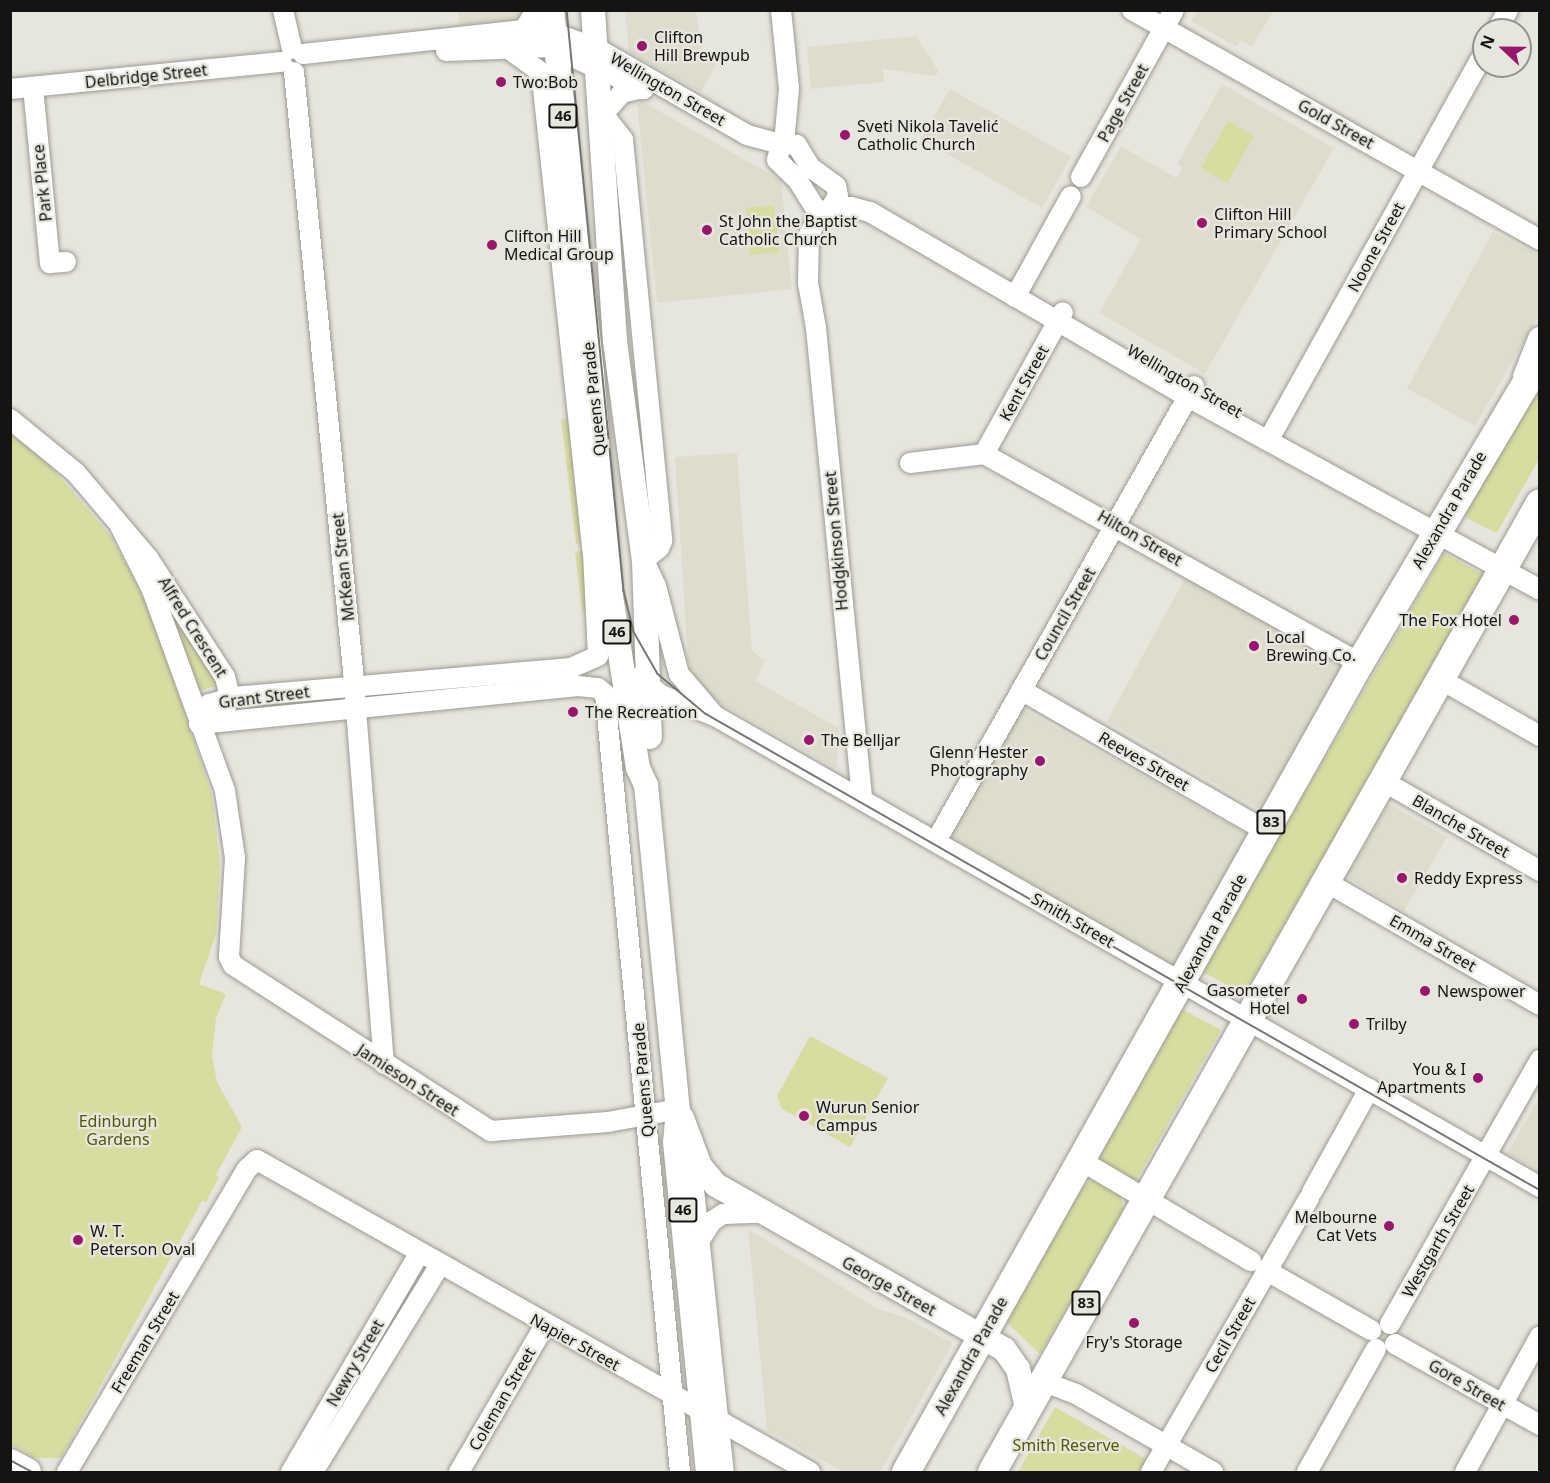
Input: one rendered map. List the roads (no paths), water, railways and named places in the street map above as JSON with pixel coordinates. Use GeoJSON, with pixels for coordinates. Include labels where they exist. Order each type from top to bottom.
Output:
{"type":"FeatureCollection","features":[{"type":"Feature","properties":{"kind":"highway","name":"Alexandra Parade"},"geometry":{"type":"LineString","coordinates":[[906,1473],[1360,663],[1539,360]]}},
{"type":"Feature","properties":{"kind":"highway","name":"83"},"geometry":{"type":"LineString","coordinates":[[1027,1407],[1539,502]]}},
{"type":"Feature","properties":{"kind":"highway"},"geometry":{"type":"LineString","coordinates":[[992,1473],[1027,1407]]}},
{"type":"Feature","properties":{"kind":"highway"},"geometry":{"type":"LineString","coordinates":[[10,1463],[27,1473]]}},
{"type":"Feature","properties":{"kind":"main road","name":"Queens Parade"},"geometry":{"type":"LineString","coordinates":[[593,10],[603,114],[615,341],[644,561],[645,681],[652,771],[646,785]]}},
{"type":"Feature","properties":{"kind":"main road","name":"Queens Parade"},"geometry":{"type":"LineString","coordinates":[[554,30],[592,374],[609,585],[638,768],[646,785],[711,1416],[708,1473]]}},
{"type":"Feature","properties":{"kind":"main road","name":"Alexandra Parade"},"geometry":{"type":"LineString","coordinates":[[1518,396],[1539,339]]}},
{"type":"Feature","properties":{"kind":"main road","name":"Queens Parade"},"geometry":{"type":"LineString","coordinates":[[681,1133],[702,1171],[720,1188]]}},
{"type":"Feature","properties":{"kind":"main road"},"geometry":{"type":"LineString","coordinates":[[694,1242],[689,1221],[696,1204],[720,1188]]}},
{"type":"Feature","properties":{"kind":"main road","name":"George Street"},"geometry":{"type":"LineString","coordinates":[[720,1188],[759,1213],[1004,1349],[1012,1359],[1027,1407]]}},
{"type":"Feature","properties":{"kind":"street","name":"McKean Street"},"geometry":{"type":"LineString","coordinates":[[283,10],[294,56]]}},
{"type":"Feature","properties":{"kind":"street","name":"McKean Street"},"geometry":{"type":"LineString","coordinates":[[291,10],[355,698],[384,1064]]}},
{"type":"Feature","properties":{"kind":"street"},"geometry":{"type":"LineString","coordinates":[[524,30],[536,10]]}},
{"type":"Feature","properties":{"kind":"street"},"geometry":{"type":"LineString","coordinates":[[782,10],[789,89],[801,152]]}},
{"type":"Feature","properties":{"kind":"street","name":"Gold Street"},"geometry":{"type":"LineString","coordinates":[[1132,10],[1539,240]]}},
{"type":"Feature","properties":{"kind":"street","name":"Page Street"},"geometry":{"type":"LineString","coordinates":[[1081,177],[1174,10]]}},
{"type":"Feature","properties":{"kind":"street","name":"Delbridge Street"},"geometry":{"type":"LineString","coordinates":[[10,89],[524,30],[554,30]]}},
{"type":"Feature","properties":{"kind":"street","name":"Delbridge Street"},"geometry":{"type":"LineString","coordinates":[[294,56],[506,47],[554,30]]}},
{"type":"Feature","properties":{"kind":"street","name":"Wellington Street"},"geometry":{"type":"LineString","coordinates":[[554,30],[643,88],[700,115],[780,148]]}},
{"type":"Feature","properties":{"kind":"street","name":"Queens Parade"},"geometry":{"type":"LineString","coordinates":[[506,47],[538,70],[542,84],[593,552],[599,644],[597,657],[579,666]]}},
{"type":"Feature","properties":{"kind":"street","name":"Wellington Street"},"geometry":{"type":"LineString","coordinates":[[597,58],[740,131],[780,148]]}},
{"type":"Feature","properties":{"kind":"street","name":"Noone Street"},"geometry":{"type":"LineString","coordinates":[[1271,436],[1472,75]]}},
{"type":"Feature","properties":{"kind":"street","name":"Park Place"},"geometry":{"type":"LineString","coordinates":[[33,87],[50,263],[66,262]]}},
{"type":"Feature","properties":{"kind":"street"},"geometry":{"type":"LineString","coordinates":[[603,114],[622,93],[643,88]]}},
{"type":"Feature","properties":{"kind":"street"},"geometry":{"type":"LineString","coordinates":[[789,89],[780,148],[810,205],[826,210]]}},
{"type":"Feature","properties":{"kind":"street"},"geometry":{"type":"LineString","coordinates":[[780,148],[795,144],[801,152]]}},
{"type":"Feature","properties":{"kind":"street","name":"Wellington Street"},"geometry":{"type":"LineString","coordinates":[[801,152],[810,166],[831,181],[1018,292],[1271,436],[1505,564],[1539,590]]}},
{"type":"Feature","properties":{"kind":"street","name":"Hodgkinson Street"},"geometry":{"type":"LineString","coordinates":[[808,283],[809,235],[839,194],[831,181]]}},
{"type":"Feature","properties":{"kind":"street","name":"Hodgkinson Street"},"geometry":{"type":"LineString","coordinates":[[805,194],[801,239],[817,335],[862,799]]}},
{"type":"Feature","properties":{"kind":"street"},"geometry":{"type":"LineString","coordinates":[[1018,292],[1071,196]]}},
{"type":"Feature","properties":{"kind":"street","name":"Wellington Street"},"geometry":{"type":"LineString","coordinates":[[826,210],[851,207],[870,212],[1018,292]]}},
{"type":"Feature","properties":{"kind":"street","name":"Kent Street"},"geometry":{"type":"LineString","coordinates":[[984,454],[1061,317]]}},
{"type":"Feature","properties":{"kind":"street","name":"Council Street"},"geometry":{"type":"LineString","coordinates":[[936,842],[1191,391]]}},
{"type":"Feature","properties":{"kind":"street","name":"Alfred Crescent"},"geometry":{"type":"LineString","coordinates":[[10,419],[64,460],[119,524],[158,572],[227,680],[227,699],[219,745],[236,865],[230,961]]}},
{"type":"Feature","properties":{"kind":"street"},"geometry":{"type":"LineString","coordinates":[[909,463],[984,454]]}},
{"type":"Feature","properties":{"kind":"street","name":"Hilton Street"},"geometry":{"type":"LineString","coordinates":[[984,454],[1116,524],[1360,663]]}},
{"type":"Feature","properties":{"kind":"street","name":"Alfred Crescent"},"geometry":{"type":"LineString","coordinates":[[119,524],[148,580],[199,723],[222,779]]}},
{"type":"Feature","properties":{"kind":"street"},"geometry":{"type":"LineString","coordinates":[[644,561],[656,586],[681,677],[715,716]]}},
{"type":"Feature","properties":{"kind":"street","name":"Wellington Street"},"geometry":{"type":"LineString","coordinates":[[1505,564],[1539,577]]}},
{"type":"Feature","properties":{"kind":"street","name":"Smith Street"},"geometry":{"type":"LineString","coordinates":[[619,643],[631,666],[645,681],[684,707],[715,716],[1539,1187]]}},
{"type":"Feature","properties":{"kind":"street"},"geometry":{"type":"LineString","coordinates":[[579,666],[581,686]]}},
{"type":"Feature","properties":{"kind":"street","name":"Grant Street"},"geometry":{"type":"LineString","coordinates":[[579,666],[479,678],[355,698],[222,723],[199,723],[208,705],[227,699],[355,698],[481,697],[581,686],[602,690]]}},
{"type":"Feature","properties":{"kind":"street"},"geometry":{"type":"LineString","coordinates":[[479,678],[481,697]]}},
{"type":"Feature","properties":{"kind":"street"},"geometry":{"type":"LineString","coordinates":[[1440,679],[1539,736]]}},
{"type":"Feature","properties":{"kind":"street","name":"Queens Parade"},"geometry":{"type":"LineString","coordinates":[[602,690],[606,698],[613,756],[680,1473]]}},
{"type":"Feature","properties":{"kind":"street","name":"Reeves Street"},"geometry":{"type":"LineString","coordinates":[[1021,690],[1266,831]]}},
{"type":"Feature","properties":{"kind":"street","name":"Blanche Street"},"geometry":{"type":"LineString","coordinates":[[1383,781],[1539,871]]}},
{"type":"Feature","properties":{"kind":"street","name":"Emma Street"},"geometry":{"type":"LineString","coordinates":[[1326,882],[1539,1005]]}},
{"type":"Feature","properties":{"kind":"street","name":"Jamieson Street"},"geometry":{"type":"LineString","coordinates":[[230,961],[384,1064],[491,1131],[646,1121],[678,1109]]}},
{"type":"Feature","properties":{"kind":"street","name":"Westgarth Street"},"geometry":{"type":"LineString","coordinates":[[1390,1324],[1539,1060]]}},
{"type":"Feature","properties":{"kind":"street","name":"Cecil Street"},"geometry":{"type":"LineString","coordinates":[[1151,1473],[1259,1266],[1310,1195],[1369,1089]]}},
{"type":"Feature","properties":{"kind":"street","name":"Jamieson Street"},"geometry":{"type":"LineString","coordinates":[[646,1121],[681,1133]]}},
{"type":"Feature","properties":{"kind":"street","name":"Queens Parade"},"geometry":{"type":"LineString","coordinates":[[681,1133],[696,1204]]}},
{"type":"Feature","properties":{"kind":"street"},"geometry":{"type":"LineString","coordinates":[[1080,1160],[1259,1266],[1373,1340],[1389,1350],[1395,1344],[1397,1335],[1390,1324],[1381,1323],[1373,1340],[1307,1473]]}},
{"type":"Feature","properties":{"kind":"street","name":"Napier Street"},"geometry":{"type":"LineString","coordinates":[[256,1166],[342,1210],[545,1325],[672,1393],[810,1473]]}},
{"type":"Feature","properties":{"kind":"street","name":"Freeman Street"},"geometry":{"type":"LineString","coordinates":[[67,1473],[223,1212],[256,1166]]}},
{"type":"Feature","properties":{"kind":"street"},"geometry":{"type":"LineString","coordinates":[[694,1242],[712,1221],[723,1214],[759,1213]]}},
{"type":"Feature","properties":{"kind":"street","name":"Newry Street"},"geometry":{"type":"LineString","coordinates":[[291,1473],[419,1254]]}},
{"type":"Feature","properties":{"kind":"street","name":"Newry Street"},"geometry":{"type":"LineString","coordinates":[[313,1473],[439,1266]]}},
{"type":"Feature","properties":{"kind":"street","name":"Coleman Street"},"geometry":{"type":"LineString","coordinates":[[459,1473],[545,1325]]}},
{"type":"Feature","properties":{"kind":"street"},"geometry":{"type":"LineString","coordinates":[[1465,1473],[1539,1336]]}},
{"type":"Feature","properties":{"kind":"street","name":"Gore Street"},"geometry":{"type":"LineString","coordinates":[[1395,1344],[1539,1425]]}},
{"type":"Feature","properties":{"kind":"street"},"geometry":{"type":"LineString","coordinates":[[1042,1382],[1076,1394],[1212,1473]]}},
{"type":"Feature","properties":{"kind":"street","name":"Queens Parade"},"geometry":{"type":"LineString","coordinates":[[711,1416],[724,1473]]}},
{"type":"Feature","properties":{"kind":"tram line"},"geometry":{"type":"LineString","coordinates":[[567,10],[624,591],[634,632],[658,674],[706,714],[1540,1190]]}},
{"type":"Feature","properties":{"kind":"tram line"},"geometry":{"type":"LineString","coordinates":[[10,1460],[33,1472]]}},
{"type":"Feature","properties":{"kind":"place","name":"Clifton Hill Brewpub"},"geometry":{"type":"Point","coordinates":[642,46]}},
{"type":"Feature","properties":{"kind":"place","name":"Two:Bob"},"geometry":{"type":"Point","coordinates":[501,82]}},
{"type":"Feature","properties":{"kind":"place","name":"Sveti Nikola Tavelić Catholic Church"},"geometry":{"type":"Point","coordinates":[845,135]}},
{"type":"Feature","properties":{"kind":"place","name":"Clifton Hill Primary School"},"geometry":{"type":"Point","coordinates":[1202,223]}},
{"type":"Feature","properties":{"kind":"place","name":"St John the Baptist Catholic Church"},"geometry":{"type":"Point","coordinates":[707,230]}},
{"type":"Feature","properties":{"kind":"place","name":"Clifton Hill Medical Group"},"geometry":{"type":"Point","coordinates":[492,245]}},
{"type":"Feature","properties":{"kind":"place","name":"The Fox Hotel"},"geometry":{"type":"Point","coordinates":[1514,620]}},
{"type":"Feature","properties":{"kind":"place","name":"Local Brewing Co."},"geometry":{"type":"Point","coordinates":[1254,646]}},
{"type":"Feature","properties":{"kind":"place","name":"The Recreation"},"geometry":{"type":"Point","coordinates":[573,712]}},
{"type":"Feature","properties":{"kind":"place","name":"The Belljar"},"geometry":{"type":"Point","coordinates":[809,740]}},
{"type":"Feature","properties":{"kind":"place","name":"Glenn Hester Photography"},"geometry":{"type":"Point","coordinates":[1040,761]}},
{"type":"Feature","properties":{"kind":"place","name":"Reddy Express"},"geometry":{"type":"Point","coordinates":[1402,878]}},
{"type":"Feature","properties":{"kind":"place","name":"Newspower"},"geometry":{"type":"Point","coordinates":[1425,991]}},
{"type":"Feature","properties":{"kind":"place","name":"Gasometer Hotel"},"geometry":{"type":"Point","coordinates":[1302,999]}},
{"type":"Feature","properties":{"kind":"place","name":"Trilby"},"geometry":{"type":"Point","coordinates":[1354,1024]}},
{"type":"Feature","properties":{"kind":"place","name":"You & I Apartments"},"geometry":{"type":"Point","coordinates":[1478,1078]}},
{"type":"Feature","properties":{"kind":"place","name":"Wurun Senior Campus"},"geometry":{"type":"Point","coordinates":[804,1116]}},
{"type":"Feature","properties":{"kind":"place","name":"Melbourne Cat Vets"},"geometry":{"type":"Point","coordinates":[1389,1226]}},
{"type":"Feature","properties":{"kind":"place","name":"W. T. Peterson Oval"},"geometry":{"type":"Point","coordinates":[78,1240]}},
{"type":"Feature","properties":{"kind":"place","name":"Fry's Storage"},"geometry":{"type":"Point","coordinates":[1134,1323]}},
{"type":"Feature","properties":{"kind":"park label","name":"Edinburgh Gardens"},"geometry":{"type":"Point","coordinates":[118,1130]}},
{"type":"Feature","properties":{"kind":"park label","name":"Smith Reserve"},"geometry":{"type":"Point","coordinates":[1066,1445]}}]}
